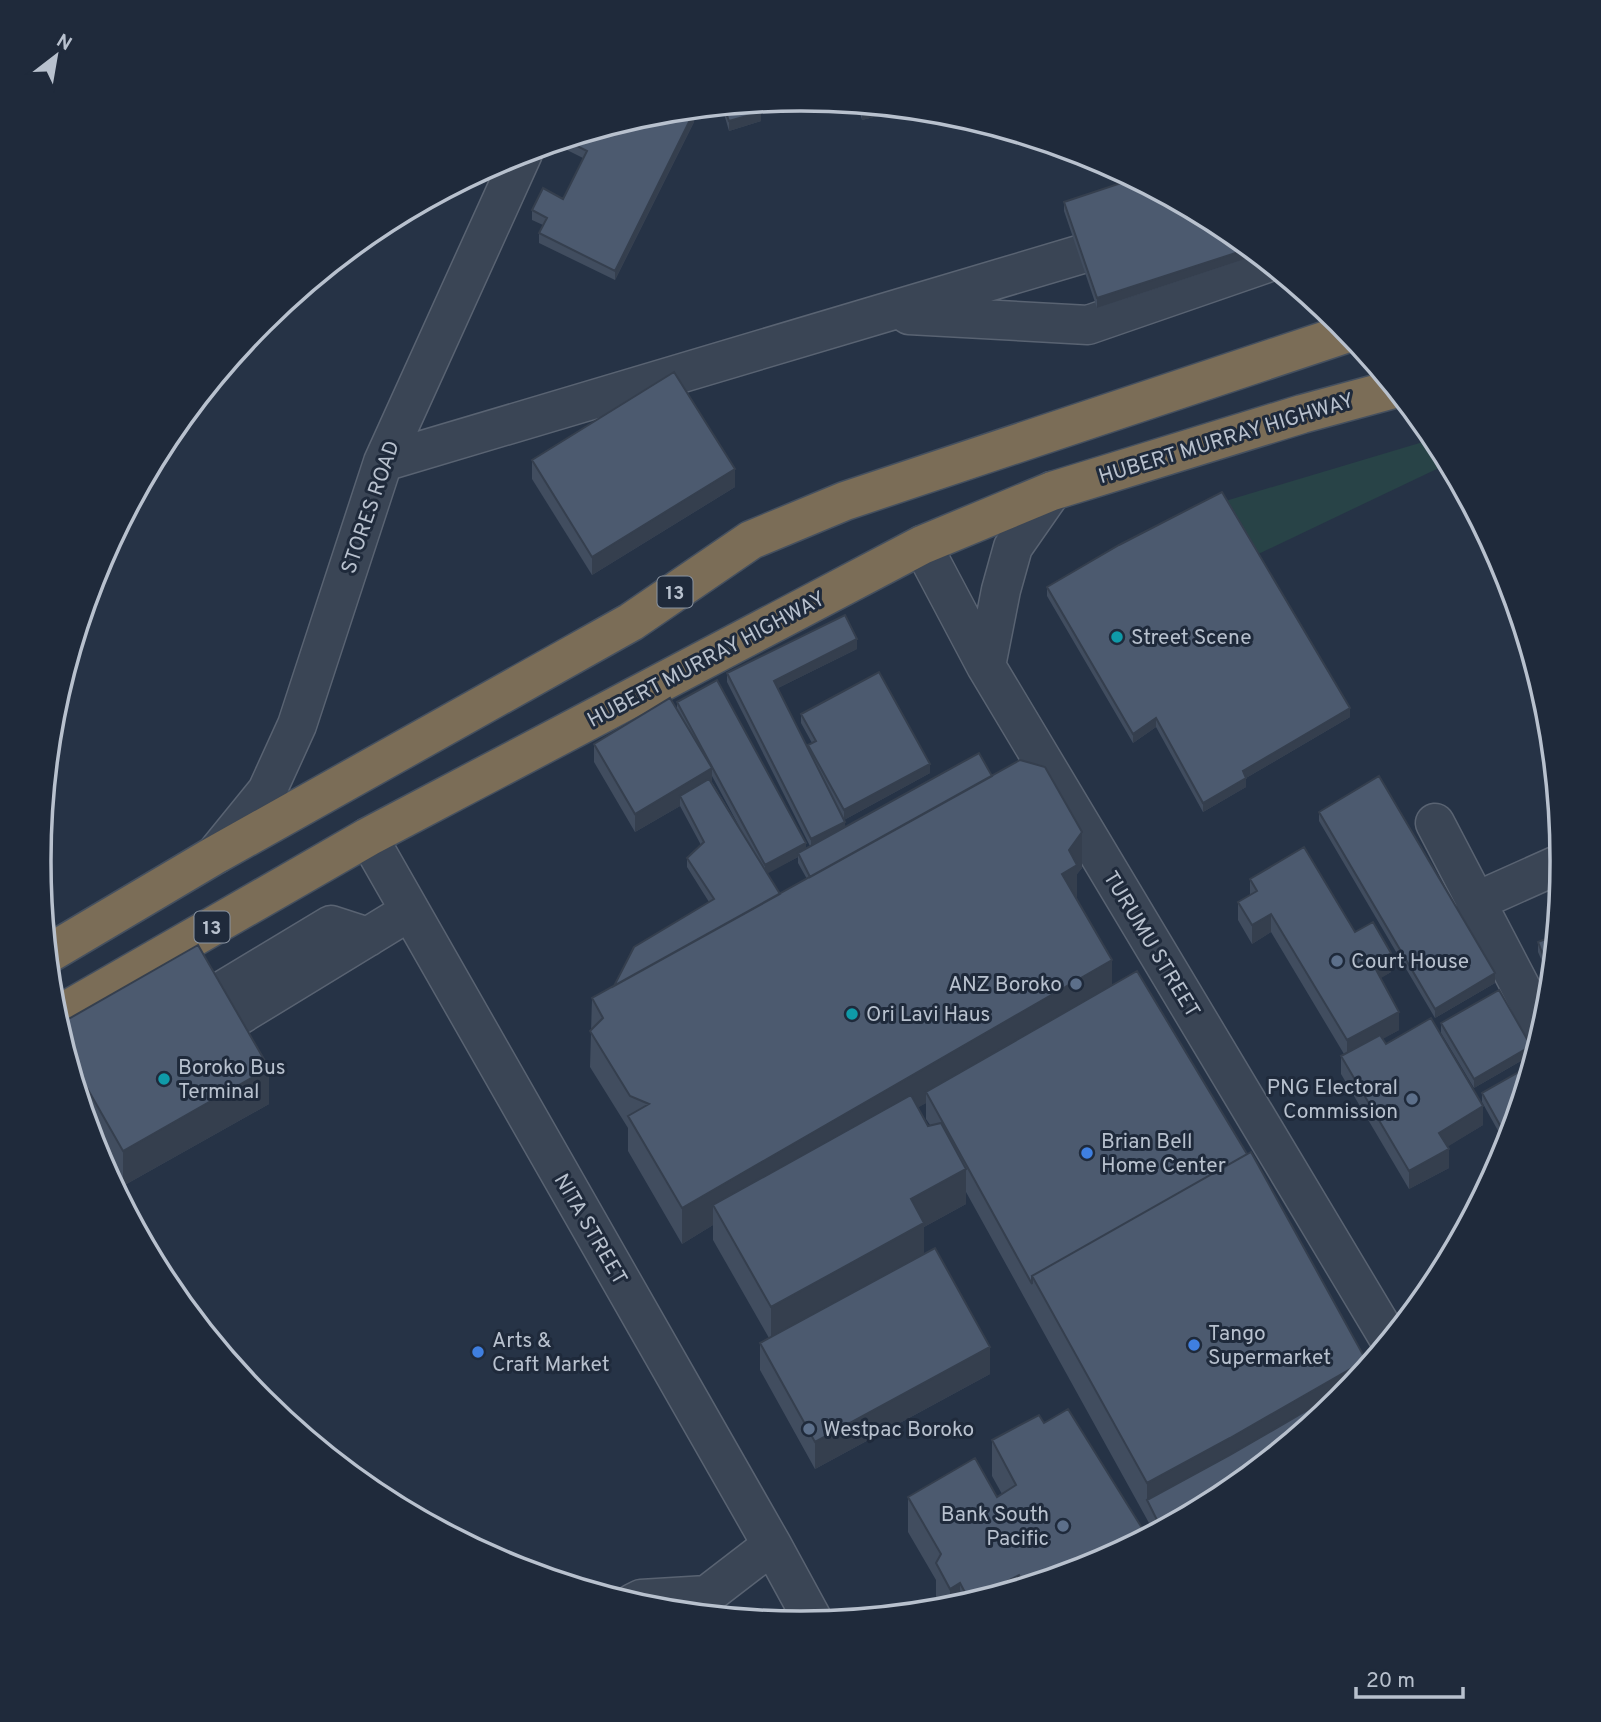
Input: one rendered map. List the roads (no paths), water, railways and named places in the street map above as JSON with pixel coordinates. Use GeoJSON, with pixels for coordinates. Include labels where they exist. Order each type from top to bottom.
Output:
{"type":"FeatureCollection","features":[{"type":"Feature","properties":{"kind":"highway","name":"13"},"geometry":{"type":"LineString","coordinates":[[56,949],[215,855],[631,622],[751,540],[845,501],[1336,337]]}},
{"type":"Feature","properties":{"kind":"highway","name":"HUBERT MURRAY HIGHWAY"},"geometry":{"type":"LineString","coordinates":[[66,1011],[368,837],[922,545],[1052,491],[1302,414],[1384,392]]}},
{"type":"Feature","properties":{"kind":"street","name":"STORES ROAD"},"geometry":{"type":"LineString","coordinates":[[215,855],[267,791],[297,725],[383,462],[517,167]]}},
{"type":"Feature","properties":{"kind":"street"},"geometry":{"type":"LineString","coordinates":[[383,462],[1166,229]]}},
{"type":"Feature","properties":{"kind":"street"},"geometry":{"type":"LineString","coordinates":[[883,313],[1088,325],[1257,266]]}},
{"type":"Feature","properties":{"kind":"street"},"geometry":{"type":"LineString","coordinates":[[986,666],[1001,590],[1013,547],[1052,491]]}},
{"type":"Feature","properties":{"kind":"street","name":"TURUMU STREET"},"geometry":{"type":"LineString","coordinates":[[922,545],[986,666],[1384,1331]]}},
{"type":"Feature","properties":{"kind":"street"},"geometry":{"type":"LineString","coordinates":[[1435,823],[1534,1014]]}},
{"type":"Feature","properties":{"kind":"street","name":"NITA STREET"},"geometry":{"type":"LineString","coordinates":[[368,837],[808,1611]]}},
{"type":"Feature","properties":{"kind":"street"},"geometry":{"type":"LineString","coordinates":[[1475,902],[1550,868]]}},
{"type":"Feature","properties":{"kind":"street"},"geometry":{"type":"LineString","coordinates":[[368,937],[331,925],[169,1057],[360,968],[368,937],[410,911]]}},
{"type":"Feature","properties":{"kind":"street"},"geometry":{"type":"LineString","coordinates":[[668,1598],[707,1595],[772,1545]]}},
{"type":"Feature","properties":{"kind":"place","name":"Street Scene"},"geometry":{"type":"Point","coordinates":[1117,637]}},
{"type":"Feature","properties":{"kind":"place","name":"Court House"},"geometry":{"type":"Point","coordinates":[1337,961]}},
{"type":"Feature","properties":{"kind":"place","name":"ANZ Boroko"},"geometry":{"type":"Point","coordinates":[1076,984]}},
{"type":"Feature","properties":{"kind":"place","name":"Ori Lavi Haus"},"geometry":{"type":"Point","coordinates":[852,1014]}},
{"type":"Feature","properties":{"kind":"place","name":"Boroko Bus Terminal"},"geometry":{"type":"Point","coordinates":[164,1079]}},
{"type":"Feature","properties":{"kind":"place","name":"PNG Electoral Commission"},"geometry":{"type":"Point","coordinates":[1412,1099]}},
{"type":"Feature","properties":{"kind":"place","name":"Brian Bell Home Center"},"geometry":{"type":"Point","coordinates":[1087,1153]}},
{"type":"Feature","properties":{"kind":"place","name":"Tango Supermarket"},"geometry":{"type":"Point","coordinates":[1194,1345]}},
{"type":"Feature","properties":{"kind":"place","name":"Arts & Craft Market"},"geometry":{"type":"Point","coordinates":[478,1352]}},
{"type":"Feature","properties":{"kind":"place","name":"Westpac Boroko"},"geometry":{"type":"Point","coordinates":[809,1429]}},
{"type":"Feature","properties":{"kind":"place","name":"Bank South Pacific"},"geometry":{"type":"Point","coordinates":[1063,1526]}}]}
